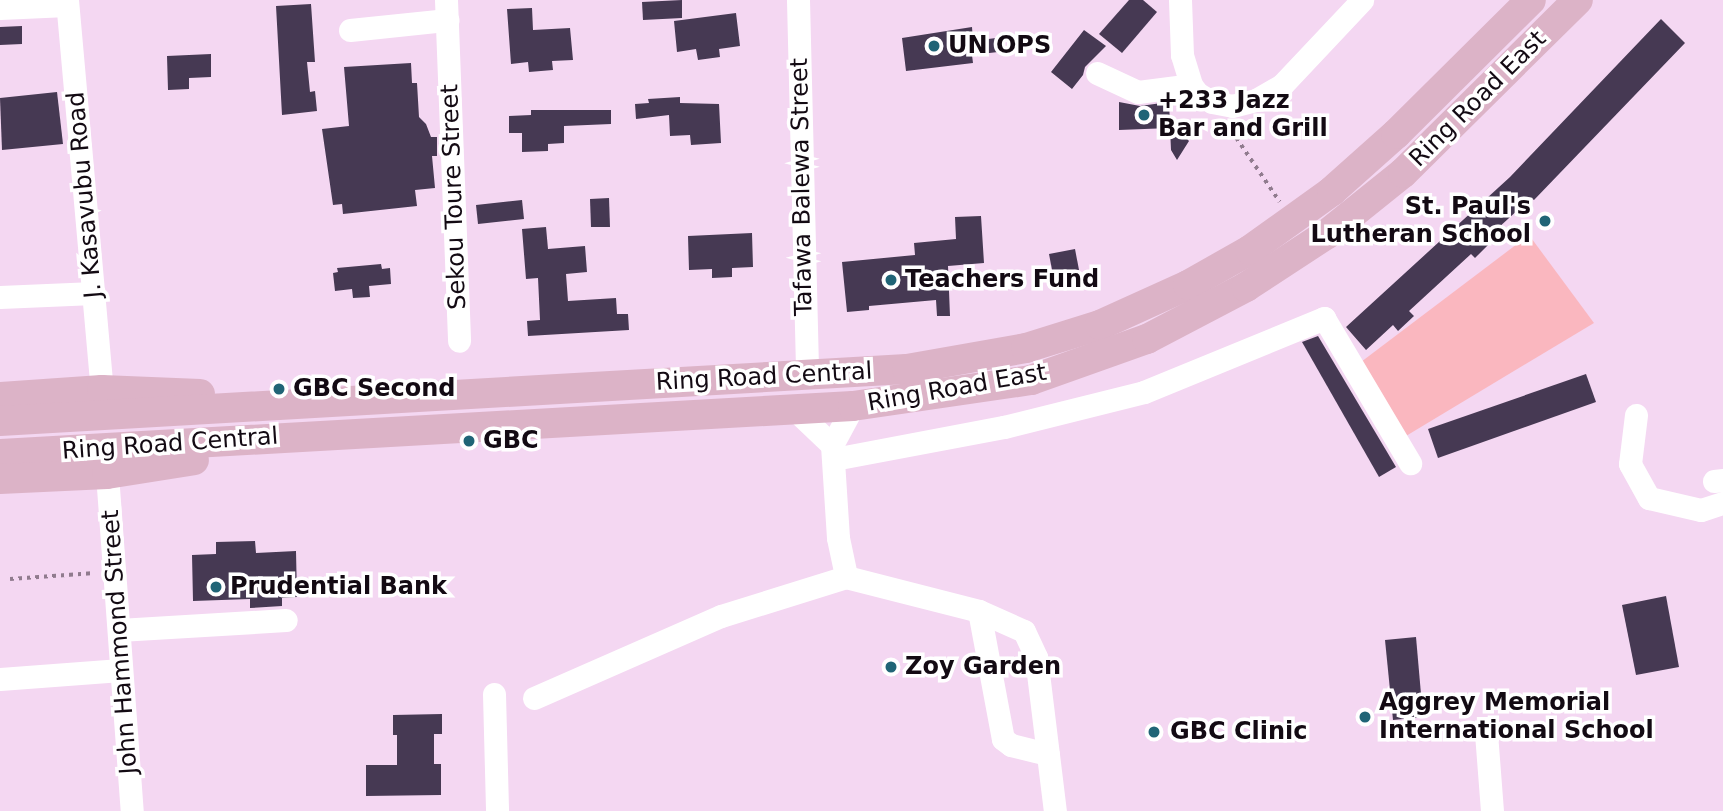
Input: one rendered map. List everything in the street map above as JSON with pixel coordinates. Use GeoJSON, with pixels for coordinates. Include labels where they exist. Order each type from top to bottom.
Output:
{"type":"FeatureCollection","features":[{"type":"Feature","properties":{"kind":"main road","name":"Ring Road Central"},"geometry":{"type":"LineString","coordinates":[[0,421],[907,369],[1026,348],[1100,325],[1188,285],[1250,250],[1332,191],[1396,134],[1531,0]]}},
{"type":"Feature","properties":{"kind":"main road","name":"Ring Road East"},"geometry":{"type":"LineString","coordinates":[[294,435],[853,406],[1031,380],[1147,339],[1246,287],[1327,234],[1403,173],[1578,0]]}},
{"type":"Feature","properties":{"kind":"main road"},"geometry":{"type":"LineString","coordinates":[[653,383],[656,416]]}},
{"type":"Feature","properties":{"kind":"main road","name":"Ring Road Central"},"geometry":{"type":"LineString","coordinates":[[0,397],[102,390],[159,390],[298,403]]}},
{"type":"Feature","properties":{"kind":"main road","name":"Ring Road Central"},"geometry":{"type":"LineString","coordinates":[[0,454],[294,435]]}},
{"type":"Feature","properties":{"kind":"main road","name":"Ring Road Central"},"geometry":{"type":"LineString","coordinates":[[0,478],[107,474],[179,463],[294,435]]}},
{"type":"Feature","properties":{"kind":"street","name":"Tafawa Balewa Street"},"geometry":{"type":"LineString","coordinates":[[798,0],[807,373]]}},
{"type":"Feature","properties":{"kind":"street"},"geometry":{"type":"LineString","coordinates":[[1180,0],[1182,55],[1191,85],[1196,93],[1212,102],[1232,106],[1256,100],[1282,85],[1362,0]]}},
{"type":"Feature","properties":{"kind":"street"},"geometry":{"type":"LineString","coordinates":[[0,8],[67,2]]}},
{"type":"Feature","properties":{"kind":"street","name":"J. Kasavubu Road"},"geometry":{"type":"LineString","coordinates":[[67,2],[102,390]]}},
{"type":"Feature","properties":{"kind":"street"},"geometry":{"type":"LineString","coordinates":[[350,30],[447,10]]}},
{"type":"Feature","properties":{"kind":"street","name":"Sekou Toure Street"},"geometry":{"type":"LineString","coordinates":[[447,10],[459,341]]}},
{"type":"Feature","properties":{"kind":"street"},"geometry":{"type":"LineString","coordinates":[[1097,73],[1138,92],[1191,85]]}},
{"type":"Feature","properties":{"kind":"street"},"geometry":{"type":"LineString","coordinates":[[0,298],[94,293]]}},
{"type":"Feature","properties":{"kind":"street"},"geometry":{"type":"LineString","coordinates":[[833,452],[1004,427],[1144,392],[1324,318],[1410,463]]}},
{"type":"Feature","properties":{"kind":"street"},"geometry":{"type":"LineString","coordinates":[[846,576],[838,538],[833,452],[853,406]]}},
{"type":"Feature","properties":{"kind":"street"},"geometry":{"type":"LineString","coordinates":[[793,408],[833,452]]}},
{"type":"Feature","properties":{"kind":"street"},"geometry":{"type":"LineString","coordinates":[[1636,415],[1630,464],[1648,498],[1702,510],[1723,503]]}},
{"type":"Feature","properties":{"kind":"street","name":"John Hammond Street"},"geometry":{"type":"LineString","coordinates":[[107,474],[132,811]]}},
{"type":"Feature","properties":{"kind":"street"},"geometry":{"type":"LineString","coordinates":[[534,698],[721,616],[846,576],[979,611],[1024,631],[1037,657],[1055,811]]}},
{"type":"Feature","properties":{"kind":"street"},"geometry":{"type":"LineString","coordinates":[[979,611],[1003,740],[1011,745],[1048,754]]}},
{"type":"Feature","properties":{"kind":"street"},"geometry":{"type":"LineString","coordinates":[[119,630],[286,620]]}},
{"type":"Feature","properties":{"kind":"street"},"geometry":{"type":"LineString","coordinates":[[0,680],[121,670]]}},
{"type":"Feature","properties":{"kind":"street"},"geometry":{"type":"LineString","coordinates":[[494,694],[497,811]]}},
{"type":"Feature","properties":{"kind":"street"},"geometry":{"type":"LineString","coordinates":[[1486,733],[1492,811]]}},
{"type":"Feature","properties":{"kind":"path"},"geometry":{"type":"LineString","coordinates":[[1212,102],[1293,219]]}},
{"type":"Feature","properties":{"kind":"path"},"geometry":{"type":"LineString","coordinates":[[10,579],[115,571]]}},
{"type":"Feature","properties":{"kind":"shaded area"},"geometry":{"type":"Polygon","coordinates":[[[1529,235],[1594,323],[1406,436],[1361,362],[1529,235]]]}},
{"type":"Feature","properties":{"kind":"building"},"geometry":{"type":"Polygon","coordinates":[[[682,0],[682,18],[643,20],[642,2],[682,0]]]}},
{"type":"Feature","properties":{"kind":"building"},"geometry":{"type":"Polygon","coordinates":[[[1129,0],[1143,0],[1157,12],[1122,53],[1099,34],[1129,0]]]}},
{"type":"Feature","properties":{"kind":"building"},"geometry":{"type":"Polygon","coordinates":[[[311,4],[315,62],[307,62],[310,92],[315,91],[317,111],[282,115],[276,6],[311,4]]]}},
{"type":"Feature","properties":{"kind":"building"},"geometry":{"type":"Polygon","coordinates":[[[532,8],[533,30],[570,28],[573,60],[552,61],[553,70],[529,72],[528,62],[511,64],[507,9],[532,8]]]}},
{"type":"Feature","properties":{"kind":"building"},"geometry":{"type":"Polygon","coordinates":[[[736,13],[740,46],[719,49],[720,57],[698,60],[696,49],[677,52],[674,21],[736,13]]]}},
{"type":"Feature","properties":{"kind":"building"},"geometry":{"type":"Polygon","coordinates":[[[1661,19],[1685,43],[1534,200],[1531,198],[1485,240],[1489,244],[1475,258],[1471,254],[1409,311],[1414,316],[1398,331],[1393,325],[1366,350],[1346,327],[1510,177],[1661,19]]]}},
{"type":"Feature","properties":{"kind":"building"},"geometry":{"type":"Polygon","coordinates":[[[22,26],[22,44],[0,45],[0,27],[22,26]]]}},
{"type":"Feature","properties":{"kind":"building"},"geometry":{"type":"Polygon","coordinates":[[[972,27],[973,41],[996,38],[998,52],[972,55],[973,63],[906,71],[902,38],[972,27]]]}},
{"type":"Feature","properties":{"kind":"building"},"geometry":{"type":"Polygon","coordinates":[[[1084,30],[1106,46],[1085,67],[1083,75],[1072,89],[1051,72],[1084,30]]]}},
{"type":"Feature","properties":{"kind":"building"},"geometry":{"type":"Polygon","coordinates":[[[211,54],[211,77],[189,78],[189,89],[168,90],[167,56],[211,54]]]}},
{"type":"Feature","properties":{"kind":"building"},"geometry":{"type":"Polygon","coordinates":[[[411,63],[412,83],[417,83],[419,117],[426,124],[431,137],[437,137],[437,156],[432,156],[435,188],[415,190],[417,206],[343,214],[342,204],[333,205],[322,129],[349,126],[344,67],[411,63]]]}},
{"type":"Feature","properties":{"kind":"building"},"geometry":{"type":"Polygon","coordinates":[[[57,92],[63,144],[2,150],[0,98],[57,92]]]}},
{"type":"Feature","properties":{"kind":"building"},"geometry":{"type":"Polygon","coordinates":[[[680,97],[680,103],[719,104],[721,143],[691,145],[690,135],[670,136],[669,115],[636,119],[635,104],[649,103],[648,99],[680,97]]]}},
{"type":"Feature","properties":{"kind":"building","name":"+233 Jazz Bar and Grill"},"geometry":{"type":"Polygon","coordinates":[[[1119,102],[1140,106],[1169,102],[1170,124],[1170,121],[1189,141],[1177,160],[1171,150],[1170,128],[1119,130],[1119,102]]]}},
{"type":"Feature","properties":{"kind":"building"},"geometry":{"type":"Polygon","coordinates":[[[531,110],[611,110],[611,124],[564,126],[564,143],[548,144],[548,151],[522,152],[522,133],[509,133],[509,116],[531,115],[531,110]]]}},
{"type":"Feature","properties":{"kind":"building"},"geometry":{"type":"Polygon","coordinates":[[[609,198],[610,227],[591,227],[590,199],[609,198]]]}},
{"type":"Feature","properties":{"kind":"building"},"geometry":{"type":"Polygon","coordinates":[[[522,200],[524,219],[478,224],[476,205],[522,200]]]}},
{"type":"Feature","properties":{"kind":"building"},"geometry":{"type":"Polygon","coordinates":[[[981,216],[984,263],[948,266],[950,316],[937,316],[936,300],[869,306],[869,310],[847,312],[842,262],[915,255],[914,243],[956,239],[955,217],[981,216]]]}},
{"type":"Feature","properties":{"kind":"building"},"geometry":{"type":"Polygon","coordinates":[[[546,227],[548,249],[585,246],[587,272],[566,274],[568,301],[616,298],[617,314],[628,314],[629,330],[528,336],[527,321],[540,320],[538,278],[526,279],[522,229],[546,227]]]}},
{"type":"Feature","properties":{"kind":"building"},"geometry":{"type":"Polygon","coordinates":[[[752,233],[753,267],[732,268],[732,277],[712,278],[712,269],[689,270],[688,236],[752,233]]]}},
{"type":"Feature","properties":{"kind":"building"},"geometry":{"type":"Polygon","coordinates":[[[1075,249],[1079,270],[1053,275],[1049,254],[1075,249]]]}},
{"type":"Feature","properties":{"kind":"building"},"geometry":{"type":"Polygon","coordinates":[[[381,264],[382,269],[390,268],[391,284],[369,286],[370,297],[353,298],[352,289],[335,291],[333,273],[338,272],[337,268],[381,264]]]}},
{"type":"Feature","properties":{"kind":"building"},"geometry":{"type":"Polygon","coordinates":[[[1318,336],[1396,467],[1379,477],[1302,342],[1318,336]]]}},
{"type":"Feature","properties":{"kind":"building"},"geometry":{"type":"Polygon","coordinates":[[[1586,374],[1596,402],[1438,458],[1428,429],[1586,374]]]}},
{"type":"Feature","properties":{"kind":"building"},"geometry":{"type":"Polygon","coordinates":[[[255,541],[256,553],[296,551],[297,597],[282,598],[282,606],[250,608],[250,599],[193,601],[192,555],[216,554],[216,542],[255,541]]]}},
{"type":"Feature","properties":{"kind":"building"},"geometry":{"type":"Polygon","coordinates":[[[1666,596],[1679,667],[1636,675],[1622,605],[1666,596]]]}},
{"type":"Feature","properties":{"kind":"building"},"geometry":{"type":"Polygon","coordinates":[[[1416,637],[1423,717],[1393,720],[1385,640],[1416,637]]]}},
{"type":"Feature","properties":{"kind":"building"},"geometry":{"type":"Polygon","coordinates":[[[442,714],[442,734],[434,734],[434,764],[441,764],[441,795],[366,796],[366,765],[397,765],[397,735],[393,735],[393,715],[442,714]]]}},
{"type":"Feature","properties":{"kind":"place","name":"UN OPS"},"geometry":{"type":"Point","coordinates":[934,46]}},
{"type":"Feature","properties":{"kind":"place","name":"+233 Jazz Bar and Grill"},"geometry":{"type":"Point","coordinates":[1144,115]}},
{"type":"Feature","properties":{"kind":"place","name":"St. Paul's Lutheran School"},"geometry":{"type":"Point","coordinates":[1545,221]}},
{"type":"Feature","properties":{"kind":"place","name":"Teachers Fund"},"geometry":{"type":"Point","coordinates":[891,280]}},
{"type":"Feature","properties":{"kind":"place","name":"GBC Second"},"geometry":{"type":"Point","coordinates":[279,389]}},
{"type":"Feature","properties":{"kind":"place","name":"GBC"},"geometry":{"type":"Point","coordinates":[469,441]}},
{"type":"Feature","properties":{"kind":"place","name":"Prudential Bank"},"geometry":{"type":"Point","coordinates":[216,587]}},
{"type":"Feature","properties":{"kind":"place","name":"Zoy Garden"},"geometry":{"type":"Point","coordinates":[891,667]}},
{"type":"Feature","properties":{"kind":"place","name":"Aggrey Memorial International School"},"geometry":{"type":"Point","coordinates":[1365,717]}},
{"type":"Feature","properties":{"kind":"place","name":"GBC Clinic"},"geometry":{"type":"Point","coordinates":[1154,732]}}]}
